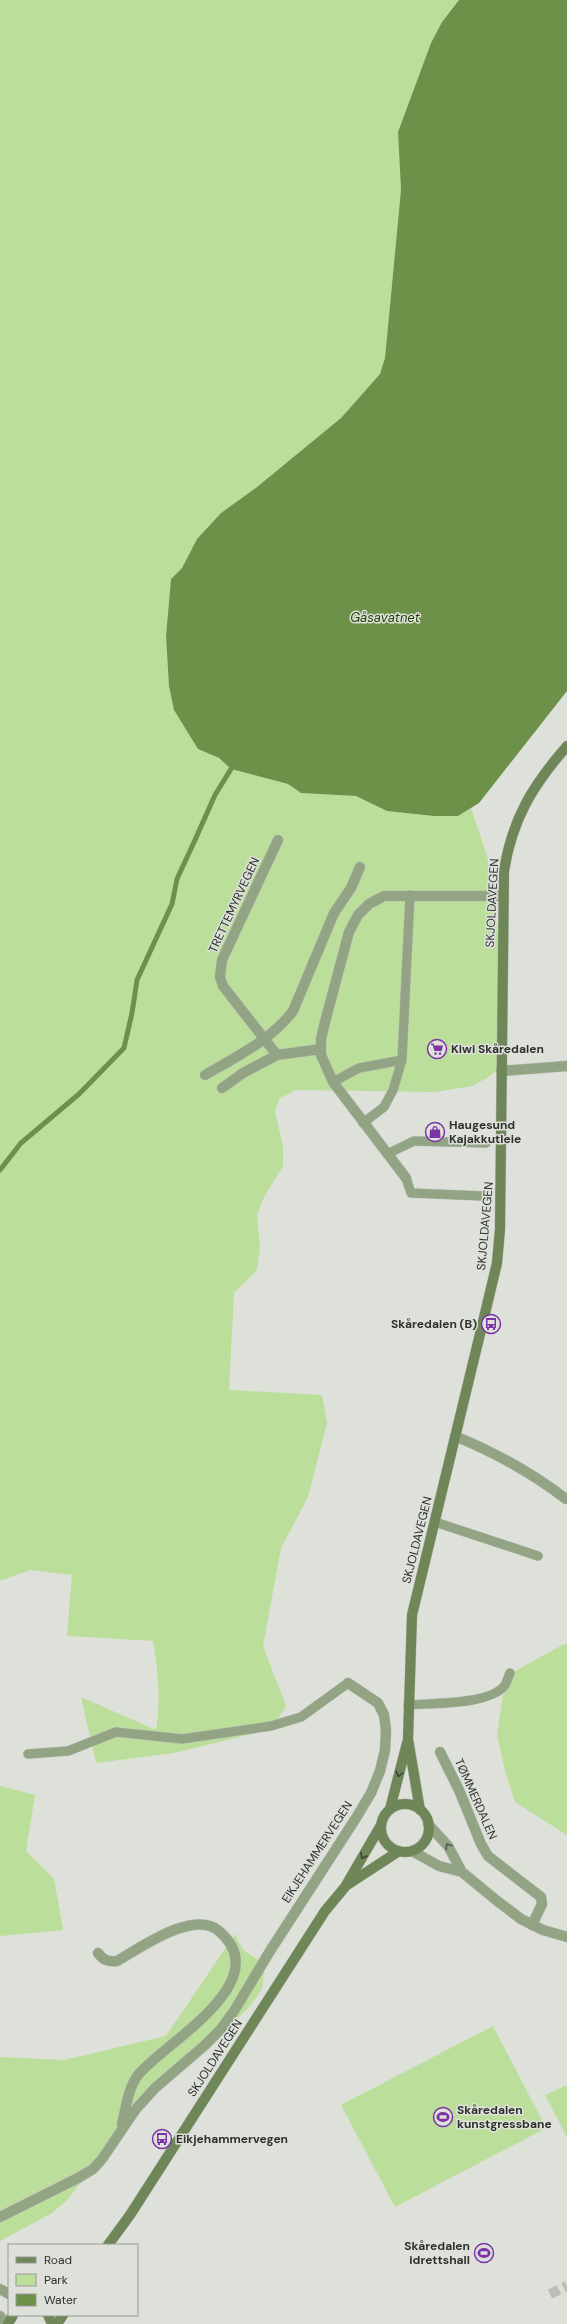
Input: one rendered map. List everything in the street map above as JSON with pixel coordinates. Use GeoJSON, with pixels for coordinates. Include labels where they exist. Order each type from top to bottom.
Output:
{"type":"FeatureCollection","features":[{"type":"Feature","properties":{"kind":"main road","name":"SKJOLDAVEGEN"},"geometry":{"type":"LineString","coordinates":[[420,1810],[408,1739],[412,1615],[496,1263],[502,1196],[501,1071],[503,896],[507,849],[514,826],[536,785],[567,746]]}},
{"type":"Feature","properties":{"kind":"main road","name":"SKJOLDAVEGEN"},"geometry":{"type":"LineString","coordinates":[[390,1809],[408,1739]]}},
{"type":"Feature","properties":{"kind":"main road"},"geometry":{"type":"LineString","coordinates":[[405,1804],[420,1810],[428,1824],[425,1840],[412,1851],[399,1851],[385,1842],[381,1826],[383,1818],[390,1809],[405,1804]]}},
{"type":"Feature","properties":{"kind":"main road","name":"SKJOLDAVEGEN"},"geometry":{"type":"LineString","coordinates":[[109,2244],[130,2216],[325,1911],[345,1887],[381,1826]]}},
{"type":"Feature","properties":{"kind":"main road","name":"SKJOLDAVEGEN"},"geometry":{"type":"LineString","coordinates":[[345,1887],[399,1851]]}},
{"type":"Feature","properties":{"kind":"street","name":"TRETTEMYRVEGEN"},"geometry":{"type":"LineString","coordinates":[[277,1055],[223,986],[220,977],[220,968],[278,840]]}},
{"type":"Feature","properties":{"kind":"street"},"geometry":{"type":"LineString","coordinates":[[205,1076],[265,1039],[293,1011],[334,913],[351,888],[360,867]]}},
{"type":"Feature","properties":{"kind":"street"},"geometry":{"type":"LineString","coordinates":[[406,1178],[332,1082],[324,1067],[321,1049],[325,1022],[343,952],[358,915],[369,904],[384,896],[503,896]]}},
{"type":"Feature","properties":{"kind":"street"},"geometry":{"type":"LineString","coordinates":[[222,1088],[249,1069],[277,1055],[321,1049]]}},
{"type":"Feature","properties":{"kind":"street"},"geometry":{"type":"LineString","coordinates":[[501,1071],[567,1066]]}},
{"type":"Feature","properties":{"kind":"street"},"geometry":{"type":"LineString","coordinates":[[455,1436],[481,1447],[528,1472],[566,1499]]}},
{"type":"Feature","properties":{"kind":"street","name":"EIKJEHAMMERVEGEN"},"geometry":{"type":"LineString","coordinates":[[0,2217],[93,2169],[102,2159],[121,2129],[156,2088],[222,2029],[371,1793],[380,1771],[385,1750],[386,1730],[384,1714],[378,1703],[348,1683]]}},
{"type":"Feature","properties":{"kind":"street","name":"TØMMERDALEN"},"geometry":{"type":"LineString","coordinates":[[440,1752],[459,1790],[481,1844],[488,1856],[541,1897],[542,1904],[532,1925]]}},
{"type":"Feature","properties":{"kind":"street"},"geometry":{"type":"LineString","coordinates":[[428,1824],[448,1846],[462,1872],[496,1900],[532,1925],[567,1937]]}},
{"type":"Feature","properties":{"kind":"street"},"geometry":{"type":"LineString","coordinates":[[412,1851],[439,1866],[462,1872]]}},
{"type":"Feature","properties":{"kind":"street"},"geometry":{"type":"LineString","coordinates":[[98,1953],[102,1958],[109,1962],[117,1961],[171,1932],[192,1924],[204,1924],[215,1928],[223,1935],[233,1951],[235,1963],[234,1975],[229,1985],[213,2006],[194,2027],[151,2062],[133,2082],[121,2129]]}},
{"type":"Feature","properties":{"kind":"street"},"geometry":{"type":"LineString","coordinates":[[0,2316],[5,2324]]}},
{"type":"Feature","properties":{"kind":"lane"},"geometry":{"type":"LineString","coordinates":[[363,1123],[384,1107],[393,1090],[402,1060],[410,895]]}},
{"type":"Feature","properties":{"kind":"lane"},"geometry":{"type":"LineString","coordinates":[[332,1082],[359,1068],[402,1060]]}},
{"type":"Feature","properties":{"kind":"lane"},"geometry":{"type":"LineString","coordinates":[[387,1154],[414,1141],[486,1144]]}},
{"type":"Feature","properties":{"kind":"lane"},"geometry":{"type":"LineString","coordinates":[[406,1178],[411,1193],[483,1196]]}},
{"type":"Feature","properties":{"kind":"lane"},"geometry":{"type":"LineString","coordinates":[[435,1522],[538,1556]]}},
{"type":"Feature","properties":{"kind":"lane"},"geometry":{"type":"LineString","coordinates":[[408,1705],[477,1700],[500,1690],[506,1684],[510,1673]]}},
{"type":"Feature","properties":{"kind":"lane"},"geometry":{"type":"LineString","coordinates":[[28,1754],[68,1751],[116,1732],[182,1739],[271,1726],[301,1717],[348,1683]]}},
{"type":"Feature","properties":{"kind":"green space"},"geometry":{"type":"Polygon","coordinates":[[[0,0],[459,0],[442,22],[431,43],[398,132],[401,190],[385,358],[380,374],[341,418],[257,487],[221,513],[197,539],[182,568],[171,579],[166,636],[169,686],[198,749],[219,758],[231,769],[288,784],[301,793],[356,796],[387,811],[434,816],[458,816],[471,808],[487,856],[492,887],[500,953],[503,1065],[487,1078],[472,1086],[435,1092],[296,1090],[280,1098],[275,1111],[283,1147],[283,1166],[264,1197],[257,1216],[260,1247],[257,1270],[234,1293],[229,1390],[322,1395],[327,1423],[308,1497],[281,1548],[263,1646],[286,1706],[272,1729],[174,1753],[96,1763],[81,1697],[156,1730],[158,1719],[158,1686],[153,1641],[67,1636],[72,1575],[30,1570],[0,1581],[0,0]]]}},
{"type":"Feature","properties":{"kind":"green space"},"geometry":{"type":"Polygon","coordinates":[[[564,1644],[567,1644],[567,1835],[515,1802],[505,1771],[497,1734],[506,1676],[564,1644]]]}},
{"type":"Feature","properties":{"kind":"green space"},"geometry":{"type":"Polygon","coordinates":[[[0,1786],[35,1795],[26,1851],[54,1879],[63,1930],[0,1936],[0,1786]]]}},
{"type":"Feature","properties":{"kind":"green space"},"geometry":{"type":"Polygon","coordinates":[[[235,1934],[243,1950],[259,1960],[264,1973],[262,1989],[251,2005],[238,2018],[162,2076],[68,2199],[52,2213],[0,2241],[0,2057],[64,2060],[166,2036],[235,1934]]]}},
{"type":"Feature","properties":{"kind":"green space","name":"Skåredalen kunstgressbane"},"geometry":{"type":"Polygon","coordinates":[[[493,2026],[546,2128],[395,2207],[341,2105],[493,2026]]]}},
{"type":"Feature","properties":{"kind":"green space"},"geometry":{"type":"Polygon","coordinates":[[[567,2085],[567,2137],[545,2095],[567,2085]]]}},
{"type":"Feature","properties":{"kind":"water","name":"Gåsavatnet"},"geometry":{"type":"Polygon","coordinates":[[[459,0],[567,0],[567,691],[479,803],[458,816],[434,816],[387,811],[356,796],[301,793],[288,784],[231,769],[219,758],[198,749],[174,710],[169,686],[166,636],[171,579],[182,568],[197,539],[221,513],[257,487],[341,418],[380,374],[385,358],[401,190],[398,132],[431,43],[442,22],[459,0]]]}},
{"type":"Feature","properties":{"kind":"waterway"},"geometry":{"type":"LineString","coordinates":[[0,1170],[21,1143],[79,1094],[124,1048],[132,1013],[137,980],[172,904],[177,879],[215,795],[231,769]]}},
{"type":"Feature","properties":{"kind":"tunnel"},"geometry":{"type":"LineString","coordinates":[[550,2294],[567,2286]]}},
{"type":"Feature","properties":{"kind":"place","name":"Kiwi Skåredalen"},"geometry":{"type":"Point","coordinates":[437,1049]}},
{"type":"Feature","properties":{"kind":"place","name":"Haugesund Kajakkutleie"},"geometry":{"type":"Point","coordinates":[435,1132]}},
{"type":"Feature","properties":{"kind":"place","name":"Skåredalen (B)"},"geometry":{"type":"Point","coordinates":[491,1324]}},
{"type":"Feature","properties":{"kind":"place","name":"Skåredalen kunstgressbane"},"geometry":{"type":"Point","coordinates":[443,2117]}},
{"type":"Feature","properties":{"kind":"place","name":"Eikjehammervegen"},"geometry":{"type":"Point","coordinates":[162,2139]}},
{"type":"Feature","properties":{"kind":"place","name":"Skåredalen idrettshall"},"geometry":{"type":"Point","coordinates":[484,2253]}}]}
